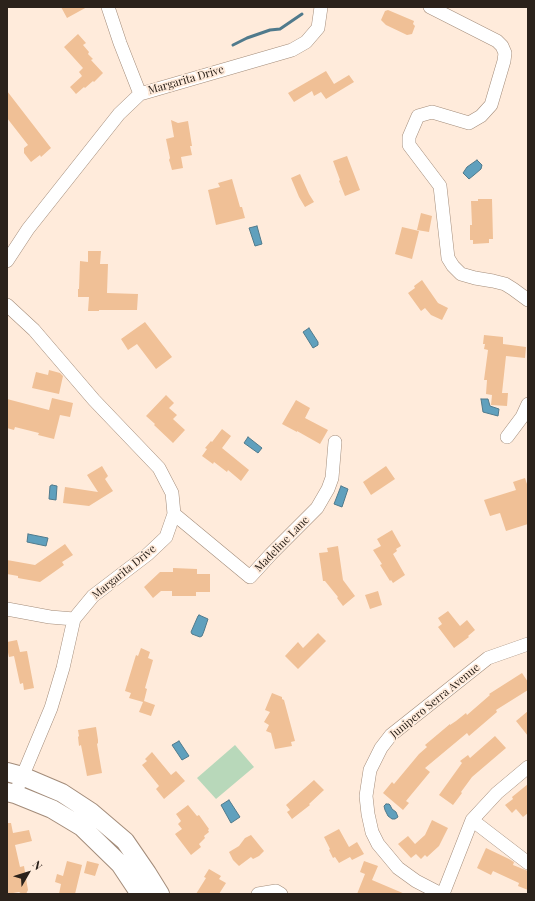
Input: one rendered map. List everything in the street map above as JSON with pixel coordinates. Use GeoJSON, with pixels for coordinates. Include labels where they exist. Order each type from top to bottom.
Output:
{"type":"FeatureCollection","features":[{"type":"Feature","properties":{"kind":"main road"},"geometry":{"type":"LineString","coordinates":[[15,774],[62,793],[91,812],[125,841],[160,894]]}},
{"type":"Feature","properties":{"kind":"main road"},"geometry":{"type":"LineString","coordinates":[[11,793],[52,809],[82,827],[120,864],[140,894]]}},
{"type":"Feature","properties":{"kind":"street"},"geometry":{"type":"LineString","coordinates":[[108,7],[140,94]]}},
{"type":"Feature","properties":{"kind":"street","name":"Margarita Drive"},"geometry":{"type":"LineString","coordinates":[[7,262],[28,229],[119,114],[140,94],[292,50],[306,42],[318,28],[321,7]]}},
{"type":"Feature","properties":{"kind":"street"},"geometry":{"type":"LineString","coordinates":[[430,7],[498,41],[505,53],[504,61],[491,105],[481,116],[469,123],[432,112],[418,116],[409,136],[409,145],[440,186],[448,258],[452,266],[461,274],[505,284],[528,300]]}},
{"type":"Feature","properties":{"kind":"street","name":"Margarita Drive"},"geometry":{"type":"LineString","coordinates":[[7,305],[34,330],[94,400],[159,468],[172,493],[174,514],[166,537],[148,554],[93,596],[74,619],[63,668],[51,708],[15,774],[11,793]]}},
{"type":"Feature","properties":{"kind":"street"},"geometry":{"type":"LineString","coordinates":[[507,437],[522,417],[528,404]]}},
{"type":"Feature","properties":{"kind":"street","name":"Madeline Lane"},"geometry":{"type":"LineString","coordinates":[[174,514],[250,577],[317,508],[330,484],[335,442]]}},
{"type":"Feature","properties":{"kind":"street"},"geometry":{"type":"LineString","coordinates":[[7,608],[50,617],[74,619]]}},
{"type":"Feature","properties":{"kind":"street","name":"Junipero Serra Avenue"},"geometry":{"type":"LineString","coordinates":[[442,894],[416,881],[398,868],[378,844],[371,826],[366,796],[370,770],[381,748],[391,735],[488,658],[528,644]]}},
{"type":"Feature","properties":{"kind":"street"},"geometry":{"type":"LineString","coordinates":[[442,894],[472,820],[497,793],[528,767]]}},
{"type":"Feature","properties":{"kind":"street"},"geometry":{"type":"LineString","coordinates":[[472,820],[528,863]]}},
{"type":"Feature","properties":{"kind":"street"},"geometry":{"type":"LineString","coordinates":[[258,894],[276,891],[281,894]]}},
{"type":"Feature","properties":{"kind":"green space"},"geometry":{"type":"Polygon","coordinates":[[[235,745],[254,767],[216,799],[197,778],[235,745]]]}},
{"type":"Feature","properties":{"kind":"water"},"geometry":{"type":"Polygon","coordinates":[[[477,160],[482,165],[481,169],[469,179],[463,173],[467,167],[477,160]]]}},
{"type":"Feature","properties":{"kind":"water"},"geometry":{"type":"Polygon","coordinates":[[[257,226],[262,244],[255,246],[249,228],[257,226]]]}},
{"type":"Feature","properties":{"kind":"water"},"geometry":{"type":"Polygon","coordinates":[[[309,328],[318,342],[318,345],[313,348],[303,332],[309,328]]]}},
{"type":"Feature","properties":{"kind":"water"},"geometry":{"type":"Polygon","coordinates":[[[481,399],[488,399],[490,406],[499,409],[498,416],[483,412],[481,399]]]}},
{"type":"Feature","properties":{"kind":"water"},"geometry":{"type":"Polygon","coordinates":[[[248,437],[262,448],[258,453],[244,443],[248,437]]]}},
{"type":"Feature","properties":{"kind":"water"},"geometry":{"type":"Polygon","coordinates":[[[50,486],[57,486],[56,500],[49,499],[50,486]]]}},
{"type":"Feature","properties":{"kind":"water"},"geometry":{"type":"Polygon","coordinates":[[[341,486],[348,489],[342,507],[334,504],[341,486]]]}},
{"type":"Feature","properties":{"kind":"water"},"geometry":{"type":"Polygon","coordinates":[[[28,534],[48,538],[46,546],[27,542],[28,534]]]}},
{"type":"Feature","properties":{"kind":"water"},"geometry":{"type":"Polygon","coordinates":[[[199,615],[208,619],[202,636],[200,637],[192,634],[191,632],[199,615]]]}},
{"type":"Feature","properties":{"kind":"water"},"geometry":{"type":"Polygon","coordinates":[[[179,741],[189,756],[182,760],[172,745],[179,741]]]}},
{"type":"Feature","properties":{"kind":"water"},"geometry":{"type":"Polygon","coordinates":[[[229,800],[240,817],[231,823],[221,805],[229,800]]]}},
{"type":"Feature","properties":{"kind":"water"},"geometry":{"type":"Polygon","coordinates":[[[386,804],[390,805],[398,817],[392,819],[388,816],[384,806],[386,804]]]}},
{"type":"Feature","properties":{"kind":"building"},"geometry":{"type":"Polygon","coordinates":[[[61,7],[87,7],[67,18],[61,7]]]}},
{"type":"Feature","properties":{"kind":"building"},"geometry":{"type":"Polygon","coordinates":[[[388,10],[414,21],[413,24],[415,26],[412,34],[407,35],[386,25],[381,20],[385,11],[388,10]]]}},
{"type":"Feature","properties":{"kind":"building"},"geometry":{"type":"Polygon","coordinates":[[[78,34],[86,43],[83,45],[93,59],[91,60],[103,73],[94,82],[93,81],[85,88],[84,87],[76,94],[70,87],[82,76],[79,72],[83,68],[64,47],[78,34]]]}},
{"type":"Feature","properties":{"kind":"building"},"geometry":{"type":"Polygon","coordinates":[[[326,71],[334,84],[349,75],[354,82],[326,99],[321,92],[314,96],[312,91],[294,102],[288,93],[326,71]]]}},
{"type":"Feature","properties":{"kind":"building"},"geometry":{"type":"Polygon","coordinates":[[[7,91],[51,148],[41,157],[40,155],[31,162],[24,153],[24,148],[28,145],[7,118],[7,91]]]}},
{"type":"Feature","properties":{"kind":"building"},"geometry":{"type":"Polygon","coordinates":[[[171,120],[178,123],[188,121],[192,146],[190,146],[192,155],[181,157],[183,168],[172,170],[166,139],[174,137],[171,120]]]}},
{"type":"Feature","properties":{"kind":"building"},"geometry":{"type":"Polygon","coordinates":[[[347,156],[360,190],[345,196],[333,161],[347,156]]]}},
{"type":"Feature","properties":{"kind":"building"},"geometry":{"type":"Polygon","coordinates":[[[300,174],[314,202],[305,207],[291,178],[300,174]]]}},
{"type":"Feature","properties":{"kind":"building"},"geometry":{"type":"Polygon","coordinates":[[[232,179],[240,207],[242,207],[245,218],[216,225],[208,190],[220,187],[218,183],[232,179]]]}},
{"type":"Feature","properties":{"kind":"building"},"geometry":{"type":"Polygon","coordinates":[[[478,199],[492,199],[493,239],[489,239],[489,243],[473,244],[473,240],[470,240],[470,225],[472,225],[471,201],[478,201],[478,199]]]}},
{"type":"Feature","properties":{"kind":"building"},"geometry":{"type":"Polygon","coordinates":[[[421,213],[432,216],[429,232],[417,230],[421,213]]]}},
{"type":"Feature","properties":{"kind":"building"},"geometry":{"type":"Polygon","coordinates":[[[402,227],[419,231],[412,259],[395,254],[402,227]]]}},
{"type":"Feature","properties":{"kind":"building"},"geometry":{"type":"Polygon","coordinates":[[[88,251],[101,251],[100,264],[108,264],[107,293],[138,294],[137,310],[88,311],[89,297],[78,297],[78,289],[80,261],[88,262],[88,251]]]}},
{"type":"Feature","properties":{"kind":"building"},"geometry":{"type":"Polygon","coordinates":[[[422,280],[438,303],[448,308],[442,320],[431,315],[425,308],[421,311],[408,293],[422,280]]]}},
{"type":"Feature","properties":{"kind":"building"},"geometry":{"type":"Polygon","coordinates":[[[145,322],[172,357],[156,369],[137,344],[128,350],[121,339],[145,322]]]}},
{"type":"Feature","properties":{"kind":"building"},"geometry":{"type":"Polygon","coordinates":[[[484,335],[503,337],[503,344],[526,347],[525,358],[506,356],[502,393],[508,393],[507,406],[491,405],[492,395],[486,394],[487,380],[484,380],[488,350],[484,349],[484,335]]]}},
{"type":"Feature","properties":{"kind":"building"},"geometry":{"type":"Polygon","coordinates":[[[49,370],[60,373],[63,376],[59,394],[32,388],[36,372],[48,375],[49,370]]]}},
{"type":"Feature","properties":{"kind":"building"},"geometry":{"type":"Polygon","coordinates":[[[166,395],[174,403],[169,408],[177,415],[173,419],[185,430],[173,443],[146,416],[166,395]]]}},
{"type":"Feature","properties":{"kind":"building"},"geometry":{"type":"Polygon","coordinates":[[[52,398],[73,403],[70,417],[60,415],[54,439],[38,435],[39,433],[15,427],[14,430],[7,428],[7,399],[49,410],[52,398]]]}},
{"type":"Feature","properties":{"kind":"building"},"geometry":{"type":"Polygon","coordinates":[[[296,400],[310,408],[305,418],[328,430],[320,444],[282,424],[296,400]]]}},
{"type":"Feature","properties":{"kind":"building"},"geometry":{"type":"Polygon","coordinates":[[[222,429],[231,436],[222,448],[249,470],[241,481],[228,470],[227,472],[214,462],[213,464],[202,456],[207,449],[205,448],[211,441],[212,442],[222,429]]]}},
{"type":"Feature","properties":{"kind":"building"},"geometry":{"type":"Polygon","coordinates":[[[102,466],[108,476],[105,479],[113,491],[89,506],[63,503],[65,487],[98,492],[87,475],[102,466]]]}},
{"type":"Feature","properties":{"kind":"building"},"geometry":{"type":"Polygon","coordinates":[[[386,466],[395,479],[371,495],[363,482],[386,466]]]}},
{"type":"Feature","properties":{"kind":"building"},"geometry":{"type":"Polygon","coordinates":[[[525,478],[528,487],[528,524],[506,531],[500,513],[490,516],[484,500],[516,490],[513,482],[525,478]]]}},
{"type":"Feature","properties":{"kind":"building"},"geometry":{"type":"Polygon","coordinates":[[[392,530],[401,546],[396,549],[397,551],[393,554],[405,575],[393,583],[391,580],[390,581],[380,565],[382,564],[373,550],[381,546],[377,539],[392,530]]]}},
{"type":"Feature","properties":{"kind":"building"},"geometry":{"type":"Polygon","coordinates":[[[65,544],[73,555],[62,562],[64,565],[40,582],[18,578],[18,576],[7,574],[7,560],[35,565],[65,544]]]}},
{"type":"Feature","properties":{"kind":"building"},"geometry":{"type":"Polygon","coordinates":[[[338,546],[343,580],[355,596],[343,606],[337,598],[338,597],[325,581],[323,581],[319,553],[328,552],[327,548],[338,546]]]}},
{"type":"Feature","properties":{"kind":"building"},"geometry":{"type":"Polygon","coordinates":[[[173,568],[197,569],[197,574],[210,574],[210,592],[196,592],[196,596],[172,596],[172,591],[161,591],[153,598],[144,587],[160,572],[173,572],[173,568]]]}},
{"type":"Feature","properties":{"kind":"building"},"geometry":{"type":"Polygon","coordinates":[[[378,591],[382,605],[370,609],[365,595],[378,591]]]}},
{"type":"Feature","properties":{"kind":"building"},"geometry":{"type":"Polygon","coordinates":[[[448,611],[460,626],[467,620],[475,630],[468,636],[469,637],[454,648],[438,627],[442,624],[438,618],[448,611]]]}},
{"type":"Feature","properties":{"kind":"building"},"geometry":{"type":"Polygon","coordinates":[[[318,633],[326,641],[298,669],[285,656],[298,642],[303,648],[318,633]]]}},
{"type":"Feature","properties":{"kind":"building"},"geometry":{"type":"Polygon","coordinates":[[[17,640],[20,652],[27,651],[34,688],[24,690],[23,683],[20,684],[14,656],[9,657],[7,642],[17,640]]]}},
{"type":"Feature","properties":{"kind":"building"},"geometry":{"type":"Polygon","coordinates":[[[141,648],[150,652],[148,658],[153,660],[145,688],[147,689],[144,701],[155,705],[151,716],[139,712],[143,702],[129,698],[131,693],[125,691],[136,655],[138,656],[141,648]]]}},
{"type":"Feature","properties":{"kind":"building"},"geometry":{"type":"Polygon","coordinates":[[[522,673],[528,682],[528,690],[496,710],[497,712],[469,736],[467,733],[425,768],[430,772],[406,801],[409,803],[403,810],[383,793],[392,782],[394,784],[419,754],[427,747],[425,745],[450,724],[466,713],[467,715],[490,695],[489,694],[522,673]]]}},
{"type":"Feature","properties":{"kind":"building"},"geometry":{"type":"Polygon","coordinates":[[[272,693],[282,697],[284,700],[295,741],[291,742],[292,746],[275,749],[271,733],[266,731],[269,725],[264,722],[270,712],[265,710],[272,693]]]}},
{"type":"Feature","properties":{"kind":"building"},"geometry":{"type":"Polygon","coordinates":[[[528,711],[528,736],[516,721],[528,711]]]}},
{"type":"Feature","properties":{"kind":"building"},"geometry":{"type":"Polygon","coordinates":[[[96,727],[98,740],[97,744],[102,773],[87,776],[81,745],[79,746],[78,730],[96,727]]]}},
{"type":"Feature","properties":{"kind":"building"},"geometry":{"type":"Polygon","coordinates":[[[495,736],[506,748],[472,777],[453,805],[439,795],[462,763],[460,761],[468,755],[470,758],[495,736]]]}},
{"type":"Feature","properties":{"kind":"building"},"geometry":{"type":"Polygon","coordinates":[[[152,752],[171,775],[176,771],[185,781],[164,799],[156,789],[159,786],[142,765],[147,761],[145,759],[152,752]]]}},
{"type":"Feature","properties":{"kind":"building"},"geometry":{"type":"Polygon","coordinates":[[[314,780],[324,790],[309,804],[310,805],[292,819],[287,812],[290,810],[286,805],[314,780]]]}},
{"type":"Feature","properties":{"kind":"building"},"geometry":{"type":"Polygon","coordinates":[[[528,784],[528,813],[523,817],[516,809],[512,813],[505,805],[528,784]]]}},
{"type":"Feature","properties":{"kind":"building"},"geometry":{"type":"Polygon","coordinates":[[[188,805],[197,816],[199,815],[209,829],[209,832],[204,836],[205,838],[199,844],[201,847],[191,855],[175,834],[182,829],[178,824],[181,821],[176,814],[188,805]]]}},
{"type":"Feature","properties":{"kind":"building"},"geometry":{"type":"Polygon","coordinates":[[[432,820],[448,828],[439,846],[427,857],[425,855],[421,859],[416,854],[411,858],[398,844],[408,836],[415,844],[425,835],[432,820]]]}},
{"type":"Feature","properties":{"kind":"building"},"geometry":{"type":"Polygon","coordinates":[[[7,823],[11,823],[13,833],[29,830],[32,841],[15,845],[20,867],[24,866],[28,890],[26,894],[19,892],[7,894],[7,823]]]}},
{"type":"Feature","properties":{"kind":"building"},"geometry":{"type":"Polygon","coordinates":[[[339,829],[349,847],[357,842],[364,854],[352,860],[350,857],[339,863],[335,857],[333,858],[324,837],[339,829]]]}},
{"type":"Feature","properties":{"kind":"building"},"geometry":{"type":"Polygon","coordinates":[[[251,835],[264,851],[259,856],[253,859],[251,857],[239,866],[233,860],[229,852],[239,846],[245,838],[251,835]]]}},
{"type":"Feature","properties":{"kind":"building"},"geometry":{"type":"Polygon","coordinates":[[[486,848],[514,862],[513,865],[528,871],[528,890],[518,886],[519,883],[493,871],[491,875],[477,868],[486,848]]]}},
{"type":"Feature","properties":{"kind":"building"},"geometry":{"type":"Polygon","coordinates":[[[67,861],[82,865],[75,894],[59,894],[61,884],[55,882],[57,874],[63,876],[67,861]]]}},
{"type":"Feature","properties":{"kind":"building"},"geometry":{"type":"Polygon","coordinates":[[[87,861],[99,864],[95,876],[84,873],[87,861]]]}},
{"type":"Feature","properties":{"kind":"building"},"geometry":{"type":"Polygon","coordinates":[[[364,861],[378,866],[372,880],[405,894],[357,894],[365,874],[360,872],[364,861]]]}},
{"type":"Feature","properties":{"kind":"building"},"geometry":{"type":"Polygon","coordinates":[[[209,869],[221,876],[219,879],[226,883],[219,894],[196,894],[206,878],[204,877],[209,869]]]}},
{"type":"Feature","properties":{"kind":"waterway"},"geometry":{"type":"LineString","coordinates":[[233,45],[247,38],[270,30],[280,29],[302,14]]}}]}
